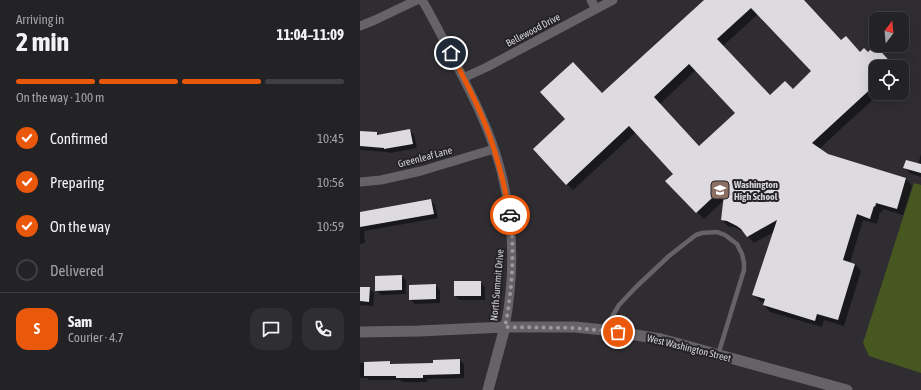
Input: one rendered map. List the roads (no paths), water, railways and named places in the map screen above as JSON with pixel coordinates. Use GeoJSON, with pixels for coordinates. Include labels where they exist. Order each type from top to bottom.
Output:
{"type":"FeatureCollection","features":[{"type":"Feature","properties":{"kind":"street"},"geometry":{"type":"LineString","coordinates":[[360,26],[417,0]]}},
{"type":"Feature","properties":{"kind":"street","name":"North Summit Drive"},"geometry":{"type":"LineString","coordinates":[[422,0],[477,106],[501,171],[510,218],[512,246],[508,313],[505,327]]}},
{"type":"Feature","properties":{"kind":"street"},"geometry":{"type":"LineString","coordinates":[[591,0],[596,9]]}},
{"type":"Feature","properties":{"kind":"street","name":"Bellewood Drive"},"geometry":{"type":"LineString","coordinates":[[463,78],[613,0]]}},
{"type":"Feature","properties":{"kind":"street","name":"Greenleaf Lane"},"geometry":{"type":"LineString","coordinates":[[360,182],[381,180],[421,171],[494,149]]}},
{"type":"Feature","properties":{"kind":"street"},"geometry":{"type":"LineString","coordinates":[[488,390],[505,327]]}},
{"type":"Feature","properties":{"kind":"street","name":"West Washington Street"},"geometry":{"type":"LineString","coordinates":[[360,332],[505,327],[604,330],[661,339],[847,390]]}},
{"type":"Feature","properties":{"kind":"lane"},"geometry":{"type":"LineString","coordinates":[[604,330],[619,305],[669,256],[696,235],[717,232],[725,235],[737,244],[742,254],[744,263],[744,270],[718,355]]}},
{"type":"Feature","properties":{"kind":"place","name":"Washington High School"},"geometry":{"type":"Point","coordinates":[720,190]}}]}
